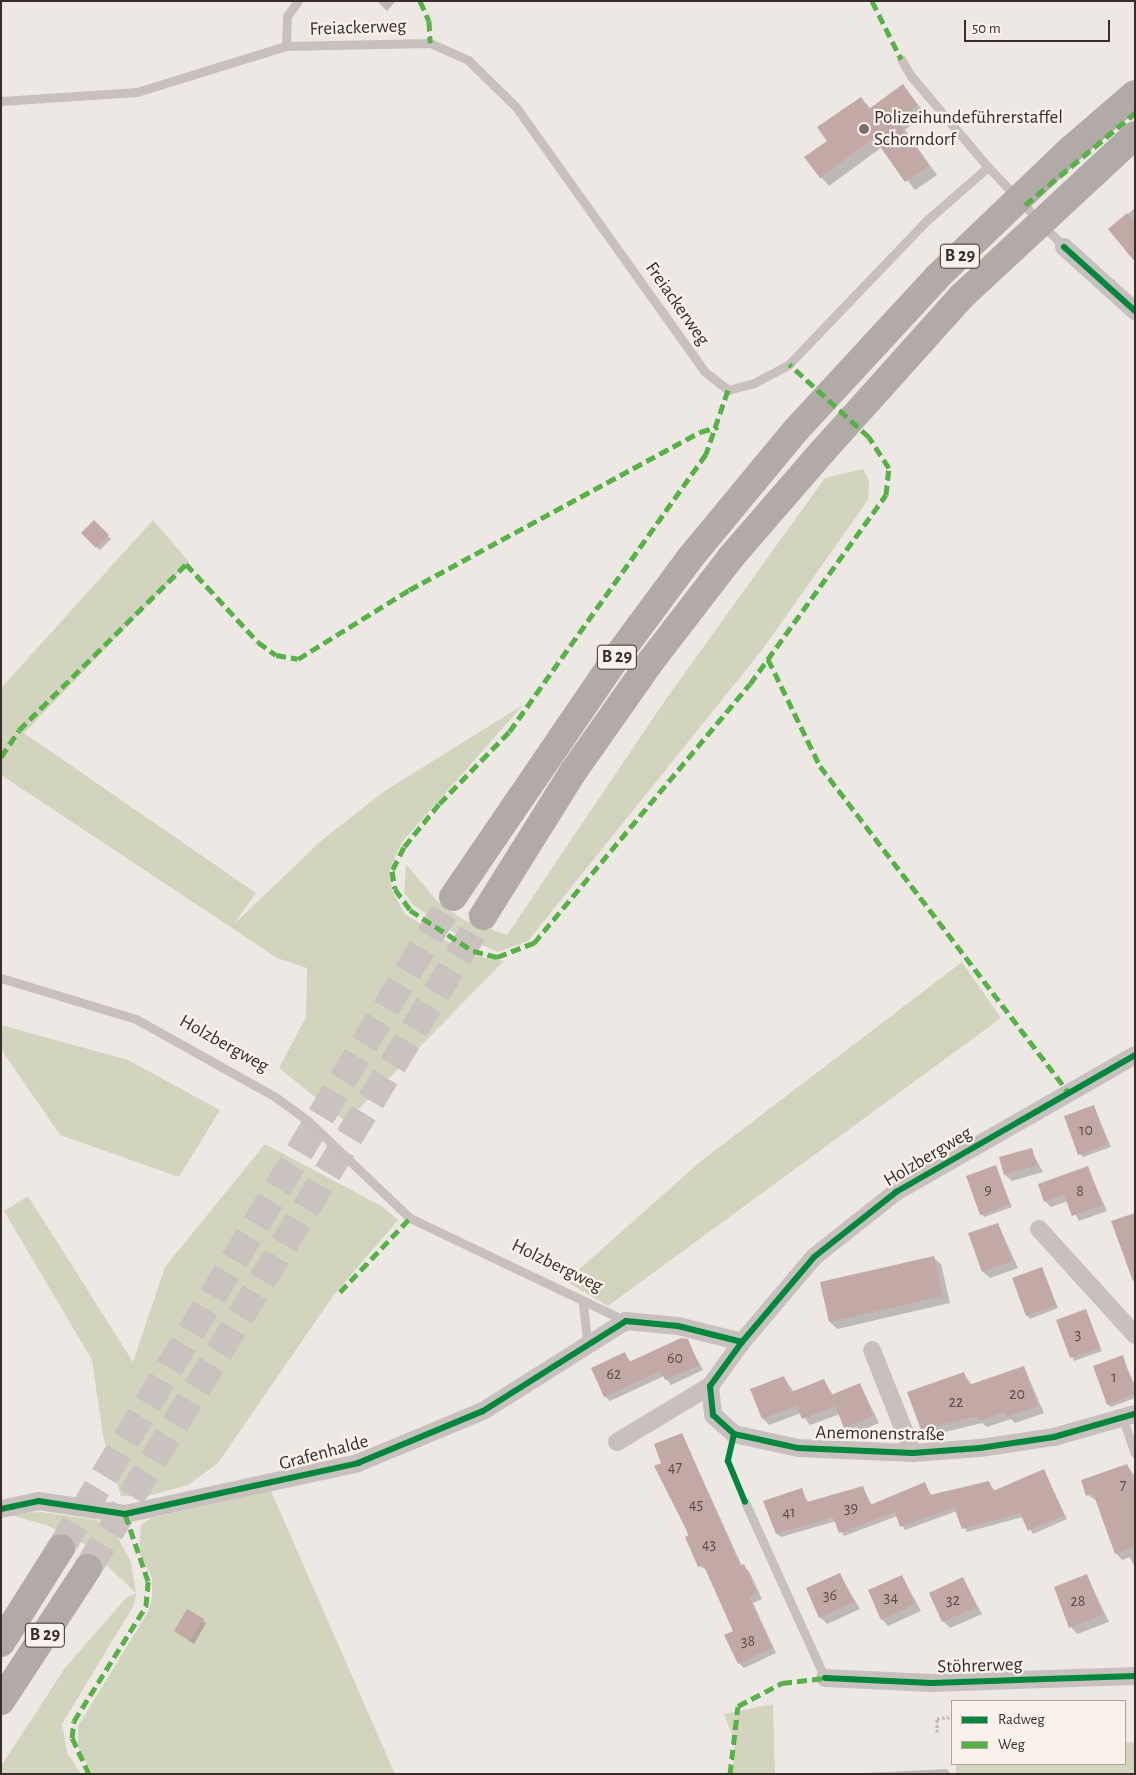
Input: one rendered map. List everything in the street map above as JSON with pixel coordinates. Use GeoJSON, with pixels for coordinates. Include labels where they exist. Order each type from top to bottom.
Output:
{"type":"FeatureCollection","features":[{"type":"Feature","properties":{"kind":"highway","name":"B 29"},"geometry":{"type":"LineString","coordinates":[[453,897],[622,650],[796,430],[937,277],[1071,149],[1135,94]]}},
{"type":"Feature","properties":{"kind":"highway","name":"B 29"},"geometry":{"type":"LineString","coordinates":[[483,916],[573,772],[652,661],[731,557],[962,296],[1135,135]]}},
{"type":"Feature","properties":{"kind":"highway","name":"B 29"},"geometry":{"type":"LineString","coordinates":[[1,1643],[61,1548]]}},
{"type":"Feature","properties":{"kind":"highway","name":"B 29"},"geometry":{"type":"LineString","coordinates":[[1,1701],[88,1568]]}},
{"type":"Feature","properties":{"kind":"street"},"geometry":{"type":"LineString","coordinates":[[1064,247],[1135,311]]}},
{"type":"Feature","properties":{"kind":"street","name":"Holzbergweg"},"geometry":{"type":"LineString","coordinates":[[626,1321],[678,1326],[742,1342],[814,1257],[896,1192],[1135,1055]]}},
{"type":"Feature","properties":{"kind":"street"},"geometry":{"type":"LineString","coordinates":[[1039,1229],[1135,1335]]}},
{"type":"Feature","properties":{"kind":"street","name":"Grafenhalde"},"geometry":{"type":"LineString","coordinates":[[1,1509],[38,1501],[125,1514],[358,1463],[483,1411],[587,1341],[626,1321]]}},
{"type":"Feature","properties":{"kind":"street"},"geometry":{"type":"LineString","coordinates":[[617,1442],[710,1386],[742,1342]]}},
{"type":"Feature","properties":{"kind":"street","name":"Anemonenstraße"},"geometry":{"type":"LineString","coordinates":[[872,1350],[913,1453]]}},
{"type":"Feature","properties":{"kind":"street","name":"Anemonenstraße"},"geometry":{"type":"LineString","coordinates":[[710,1386],[713,1415],[734,1434],[798,1448],[913,1453],[1036,1440],[1129,1416]]}},
{"type":"Feature","properties":{"kind":"street","name":"Stöhrerweg"},"geometry":{"type":"LineString","coordinates":[[825,1678],[932,1683],[1135,1676]]}},
{"type":"Feature","properties":{"kind":"lane","name":"Freiackerweg"},"geometry":{"type":"LineString","coordinates":[[298,1],[287,16],[286,46],[430,43],[468,60],[516,107],[704,371],[728,390],[754,383],[790,364],[926,221],[988,167]]}},
{"type":"Feature","properties":{"kind":"lane"},"geometry":{"type":"LineString","coordinates":[[1,101],[137,92],[286,46]]}},
{"type":"Feature","properties":{"kind":"lane"},"geometry":{"type":"LineString","coordinates":[[901,59],[910,76],[988,167],[1064,247]]}},
{"type":"Feature","properties":{"kind":"lane","name":"Holzbergweg"},"geometry":{"type":"LineString","coordinates":[[1,978],[136,1019],[274,1096],[307,1120],[410,1218],[583,1303],[626,1321]]}},
{"type":"Feature","properties":{"kind":"lane"},"geometry":{"type":"LineString","coordinates":[[583,1303],[587,1341]]}},
{"type":"Feature","properties":{"kind":"lane"},"geometry":{"type":"LineString","coordinates":[[1129,1416],[1135,1453]]}},
{"type":"Feature","properties":{"kind":"lane","name":"Stöhrerweg"},"geometry":{"type":"LineString","coordinates":[[745,1502],[825,1678]]}},
{"type":"Feature","properties":{"kind":"path"},"geometry":{"type":"LineString","coordinates":[[937,1732],[937,1718],[951,1717]]}},
{"type":"Feature","properties":{"kind":"green space"},"geometry":{"type":"Polygon","coordinates":[[[863,469],[869,480],[868,500],[762,650],[528,941],[498,952],[455,933],[413,905],[404,892],[406,864],[437,901],[464,920],[507,935],[666,699],[825,478],[863,469]]]}},
{"type":"Feature","properties":{"kind":"green space"},"geometry":{"type":"Polygon","coordinates":[[[153,520],[189,562],[24,733],[256,893],[234,924],[321,841],[383,792],[523,705],[402,842],[390,868],[392,891],[405,914],[469,955],[504,961],[346,1122],[279,1068],[306,1017],[307,968],[277,958],[1,775],[1,688],[153,520]]]}},
{"type":"Feature","properties":{"kind":"green space"},"geometry":{"type":"Polygon","coordinates":[[[962,962],[1001,1018],[608,1306],[566,1281],[701,1161],[962,962]]]}},
{"type":"Feature","properties":{"kind":"green space"},"geometry":{"type":"Polygon","coordinates":[[[1,1025],[128,1060],[220,1110],[179,1177],[60,1135],[1,1049],[1,1025]]]}},
{"type":"Feature","properties":{"kind":"green space"},"geometry":{"type":"Polygon","coordinates":[[[265,1144],[383,1207],[398,1220],[333,1296],[218,1463],[188,1485],[144,1497],[121,1496],[103,1436],[92,1360],[4,1211],[28,1196],[133,1362],[165,1267],[265,1144]]]}},
{"type":"Feature","properties":{"kind":"green space"},"geometry":{"type":"Polygon","coordinates":[[[271,1491],[395,1774],[92,1774],[78,1747],[78,1726],[148,1612],[152,1598],[152,1578],[139,1552],[141,1525],[151,1518],[271,1491]]]}},
{"type":"Feature","properties":{"kind":"green space"},"geometry":{"type":"Polygon","coordinates":[[[41,1512],[97,1520],[117,1536],[131,1562],[136,1593],[84,1544],[46,1525],[7,1514],[41,1512]]]}},
{"type":"Feature","properties":{"kind":"green space"},"geometry":{"type":"Polygon","coordinates":[[[136,1593],[134,1605],[62,1724],[67,1752],[81,1774],[1,1774],[1,1766],[65,1668],[126,1598],[136,1593]]]}},
{"type":"Feature","properties":{"kind":"green space"},"geometry":{"type":"Polygon","coordinates":[[[773,1704],[775,1774],[732,1774],[735,1742],[724,1714],[773,1704]]]}},
{"type":"Feature","properties":{"kind":"green space"},"geometry":{"type":"Polygon","coordinates":[[[1135,1742],[1135,1774],[956,1774],[956,1765],[1126,1765],[1126,1743],[1135,1742]]]}},
{"type":"Feature","properties":{"kind":"building"},"geometry":{"type":"Polygon","coordinates":[[[903,84],[918,105],[897,121],[929,166],[905,182],[874,138],[820,178],[804,157],[827,141],[817,127],[861,97],[869,109],[903,84]]]}},
{"type":"Feature","properties":{"kind":"building"},"geometry":{"type":"Polygon","coordinates":[[[1127,213],[1135,222],[1135,262],[1108,229],[1127,213]]]}},
{"type":"Feature","properties":{"kind":"building"},"geometry":{"type":"Polygon","coordinates":[[[94,520],[109,535],[96,548],[81,533],[94,520]]]}},
{"type":"Feature","properties":{"kind":"building"},"geometry":{"type":"Polygon","coordinates":[[[1094,1105],[1108,1144],[1078,1155],[1064,1116],[1094,1105]]]}},
{"type":"Feature","properties":{"kind":"building"},"geometry":{"type":"Polygon","coordinates":[[[1032,1148],[1037,1165],[1004,1175],[999,1157],[1032,1148]]]}},
{"type":"Feature","properties":{"kind":"building"},"geometry":{"type":"Polygon","coordinates":[[[996,1165],[1010,1204],[980,1215],[966,1176],[996,1165]]]}},
{"type":"Feature","properties":{"kind":"building"},"geometry":{"type":"Polygon","coordinates":[[[1088,1166],[1102,1205],[1072,1216],[1064,1195],[1044,1202],[1038,1184],[1088,1166]]]}},
{"type":"Feature","properties":{"kind":"building"},"geometry":{"type":"Polygon","coordinates":[[[1135,1213],[1135,1280],[1133,1281],[1111,1221],[1135,1213]]]}},
{"type":"Feature","properties":{"kind":"building"},"geometry":{"type":"Polygon","coordinates":[[[998,1223],[1012,1261],[982,1272],[968,1233],[998,1223]]]}},
{"type":"Feature","properties":{"kind":"building"},"geometry":{"type":"Polygon","coordinates":[[[934,1256],[943,1296],[829,1322],[820,1282],[934,1256]]]}},
{"type":"Feature","properties":{"kind":"building"},"geometry":{"type":"Polygon","coordinates":[[[1042,1267],[1056,1305],[1026,1316],[1012,1278],[1042,1267]]]}},
{"type":"Feature","properties":{"kind":"building"},"geometry":{"type":"Polygon","coordinates":[[[1086,1309],[1100,1348],[1070,1358],[1056,1320],[1086,1309]]]}},
{"type":"Feature","properties":{"kind":"building"},"geometry":{"type":"Polygon","coordinates":[[[681,1338],[688,1339],[699,1365],[665,1380],[661,1371],[604,1397],[591,1368],[625,1352],[629,1362],[681,1338]]]}},
{"type":"Feature","properties":{"kind":"building"},"geometry":{"type":"Polygon","coordinates":[[[1123,1355],[1135,1394],[1107,1405],[1093,1366],[1123,1355]]]}},
{"type":"Feature","properties":{"kind":"building"},"geometry":{"type":"Polygon","coordinates":[[[1024,1366],[1038,1406],[1007,1417],[1005,1412],[979,1421],[977,1416],[921,1430],[907,1392],[964,1372],[969,1385],[1024,1366]]]}},
{"type":"Feature","properties":{"kind":"building"},"geometry":{"type":"Polygon","coordinates":[[[784,1376],[796,1406],[762,1419],[750,1389],[784,1376]]]}},
{"type":"Feature","properties":{"kind":"building"},"geometry":{"type":"Polygon","coordinates":[[[824,1379],[835,1406],[802,1419],[791,1392],[824,1379]]]}},
{"type":"Feature","properties":{"kind":"building"},"geometry":{"type":"Polygon","coordinates":[[[860,1383],[873,1416],[844,1428],[831,1395],[860,1383]]]}},
{"type":"Feature","properties":{"kind":"building"},"geometry":{"type":"Polygon","coordinates":[[[682,1433],[740,1566],[744,1564],[757,1593],[749,1597],[772,1648],[738,1664],[724,1635],[733,1631],[703,1564],[698,1567],[685,1537],[689,1535],[654,1466],[661,1463],[654,1444],[682,1433]]]}},
{"type":"Feature","properties":{"kind":"building"},"geometry":{"type":"Polygon","coordinates":[[[1127,1464],[1135,1486],[1135,1547],[1115,1554],[1093,1493],[1086,1496],[1081,1480],[1127,1464]]]}},
{"type":"Feature","properties":{"kind":"building"},"geometry":{"type":"Polygon","coordinates":[[[1044,1469],[1064,1515],[1028,1531],[1020,1513],[962,1529],[954,1507],[900,1527],[895,1512],[839,1533],[833,1517],[776,1534],[763,1501],[802,1488],[807,1502],[863,1486],[870,1505],[925,1482],[930,1495],[989,1481],[993,1491],[1044,1469]]]}},
{"type":"Feature","properties":{"kind":"building"},"geometry":{"type":"Polygon","coordinates":[[[840,1573],[854,1602],[819,1618],[806,1588],[840,1573]]]}},
{"type":"Feature","properties":{"kind":"building"},"geometry":{"type":"Polygon","coordinates":[[[1087,1574],[1103,1615],[1069,1628],[1054,1587],[1087,1574]]]}},
{"type":"Feature","properties":{"kind":"building"},"geometry":{"type":"Polygon","coordinates":[[[902,1575],[915,1604],[881,1620],[868,1590],[902,1575]]]}},
{"type":"Feature","properties":{"kind":"building"},"geometry":{"type":"Polygon","coordinates":[[[963,1577],[977,1607],[942,1622],[929,1593],[963,1577]]]}},
{"type":"Feature","properties":{"kind":"building"},"geometry":{"type":"Polygon","coordinates":[[[187,1609],[204,1619],[190,1641],[174,1631],[187,1609]]]}},
{"type":"Feature","properties":{"kind":"tunnel"},"geometry":{"type":"LineString","coordinates":[[61,1548],[453,897]]}},
{"type":"Feature","properties":{"kind":"tunnel"},"geometry":{"type":"LineString","coordinates":[[88,1568],[483,916]]}},
{"type":"Feature","properties":{"kind":"marked path"},"geometry":{"type":"LineString","coordinates":[[420,1],[429,21],[430,43]]}},
{"type":"Feature","properties":{"kind":"marked path"},"geometry":{"type":"LineString","coordinates":[[872,1],[901,59]]}},
{"type":"Feature","properties":{"kind":"marked path"},"geometry":{"type":"LineString","coordinates":[[1025,205],[1135,113]]}},
{"type":"Feature","properties":{"kind":"marked path"},"geometry":{"type":"LineString","coordinates":[[728,390],[706,454],[509,732],[439,804],[404,847],[392,871],[395,889],[410,910],[473,951],[497,957],[534,943],[750,684],[886,495],[889,468],[869,437],[789,364]]}},
{"type":"Feature","properties":{"kind":"marked path"},"geometry":{"type":"LineString","coordinates":[[1,757],[19,730],[186,564],[258,642],[276,655],[298,659],[409,590],[700,432],[718,427]]}},
{"type":"Feature","properties":{"kind":"marked path"},"geometry":{"type":"LineString","coordinates":[[768,659],[820,766],[1068,1092]]}},
{"type":"Feature","properties":{"kind":"marked path"},"geometry":{"type":"LineString","coordinates":[[340,1292],[410,1218]]}},
{"type":"Feature","properties":{"kind":"marked path"},"geometry":{"type":"LineString","coordinates":[[89,1774],[72,1738],[74,1721],[146,1606],[148,1581],[125,1514]]}},
{"type":"Feature","properties":{"kind":"marked path"},"geometry":{"type":"LineString","coordinates":[[730,1774],[738,1706],[782,1683],[825,1678]]}},
{"type":"Feature","properties":{"kind":"cycle path"},"geometry":{"type":"LineString","coordinates":[[1064,247],[1135,311]]}},
{"type":"Feature","properties":{"kind":"cycle path"},"geometry":{"type":"LineString","coordinates":[[1,1509],[38,1501],[125,1514],[358,1463],[483,1411],[626,1321],[678,1326],[742,1342],[814,1257],[896,1192],[1135,1055]]}},
{"type":"Feature","properties":{"kind":"cycle path"},"geometry":{"type":"LineString","coordinates":[[742,1342],[710,1386],[713,1415],[734,1434],[798,1448],[913,1453],[980,1448],[1054,1437],[1135,1414]]}},
{"type":"Feature","properties":{"kind":"cycle path"},"geometry":{"type":"LineString","coordinates":[[734,1434],[728,1461],[745,1502]]}},
{"type":"Feature","properties":{"kind":"cycle path"},"geometry":{"type":"LineString","coordinates":[[825,1678],[932,1683],[1135,1676]]}},
{"type":"Feature","properties":{"kind":"place","name":"Polizeihundeführerstaffel Schorndorf"},"geometry":{"type":"Point","coordinates":[864,129]}}]}
